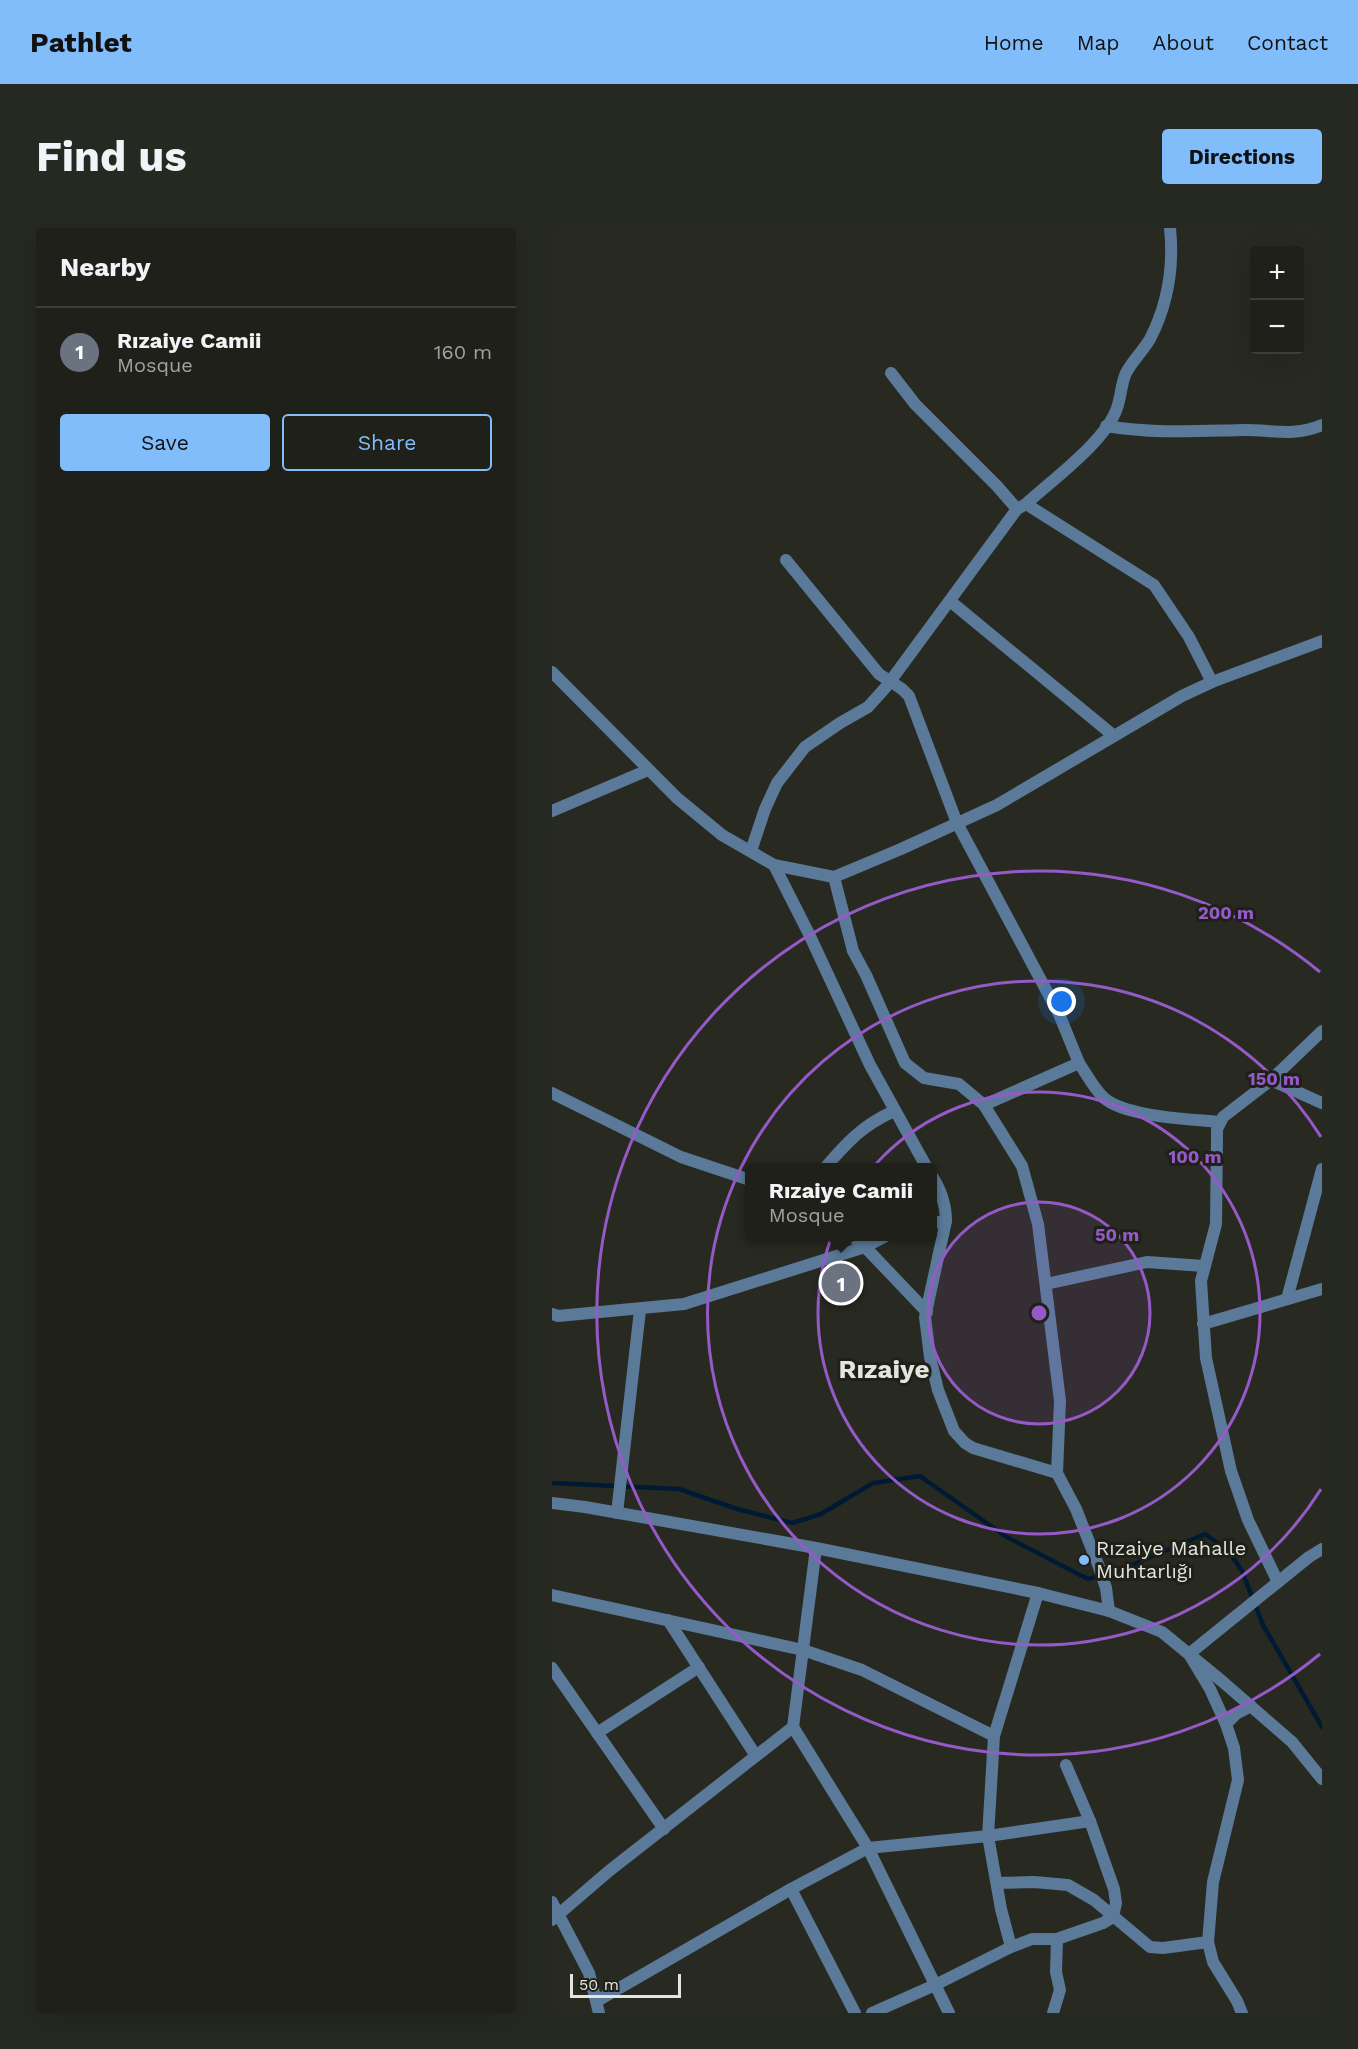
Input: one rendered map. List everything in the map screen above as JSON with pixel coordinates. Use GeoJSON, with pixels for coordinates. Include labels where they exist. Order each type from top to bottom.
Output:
{"type":"FeatureCollection","features":[{"type":"Feature","properties":{"kind":"street"},"geometry":{"type":"LineString","coordinates":[[751,851],[765,808],[777,783],[805,747],[868,707],[889,683],[1021,506],[1095,442],[1106,426],[1117,409],[1127,371],[1150,339],[1159,318],[1169,284],[1172,261],[1170,228]]}},
{"type":"Feature","properties":{"kind":"street"},"geometry":{"type":"LineString","coordinates":[[891,374],[915,404],[997,486],[1021,506],[1154,585],[1189,637],[1212,682]]}},
{"type":"Feature","properties":{"kind":"street"},"geometry":{"type":"LineString","coordinates":[[1106,426],[1137,431],[1248,430],[1280,434],[1321,427]]}},
{"type":"Feature","properties":{"kind":"street"},"geometry":{"type":"LineString","coordinates":[[786,560],[879,674],[909,696],[957,824],[1059,1014],[1079,1064],[1097,1091],[1119,1108],[1219,1122]]}},
{"type":"Feature","properties":{"kind":"street"},"geometry":{"type":"LineString","coordinates":[[950,601],[1114,736]]}},
{"type":"Feature","properties":{"kind":"street"},"geometry":{"type":"LineString","coordinates":[[552,672],[677,798],[722,835],[774,865],[834,877],[997,805],[1182,696],[1212,682],[1322,641]]}},
{"type":"Feature","properties":{"kind":"street"},"geometry":{"type":"LineString","coordinates":[[552,811],[648,770]]}},
{"type":"Feature","properties":{"kind":"street"},"geometry":{"type":"LineString","coordinates":[[774,865],[870,1065],[925,1163]]}},
{"type":"Feature","properties":{"kind":"street"},"geometry":{"type":"LineString","coordinates":[[834,877],[853,951],[905,1063],[924,1078],[959,1084],[984,1104],[1022,1166],[1038,1224],[1060,1401],[1057,1473],[1076,1509],[1099,1567],[1106,1588],[1109,1611]]}},
{"type":"Feature","properties":{"kind":"street"},"geometry":{"type":"LineString","coordinates":[[1278,1582],[1248,1520],[1231,1471],[1206,1358],[1200,1293],[1204,1266],[1218,1212],[1217,1136],[1219,1122],[1229,1111],[1271,1080],[1322,1031]]}},
{"type":"Feature","properties":{"kind":"street"},"geometry":{"type":"LineString","coordinates":[[984,1104],[1079,1064]]}},
{"type":"Feature","properties":{"kind":"street"},"geometry":{"type":"LineString","coordinates":[[1271,1080],[1322,1103]]}},
{"type":"Feature","properties":{"kind":"street"},"geometry":{"type":"LineString","coordinates":[[552,1093],[681,1157],[745,1177]]}},
{"type":"Feature","properties":{"kind":"street"},"geometry":{"type":"LineString","coordinates":[[829,1163],[857,1132],[894,1111]]}},
{"type":"Feature","properties":{"kind":"street"},"geometry":{"type":"LineString","coordinates":[[1287,1299],[1316,1212],[1322,1169]]}},
{"type":"Feature","properties":{"kind":"street"},"geometry":{"type":"LineString","coordinates":[[937,1185],[946,1211],[946,1221],[925,1317],[930,1357],[938,1390],[954,1431],[958,1437],[973,1448],[1057,1473]]}},
{"type":"Feature","properties":{"kind":"street"},"geometry":{"type":"LineString","coordinates":[[937,1222],[946,1221]]}},
{"type":"Feature","properties":{"kind":"street"},"geometry":{"type":"LineString","coordinates":[[857,1241],[927,1312]]}},
{"type":"Feature","properties":{"kind":"street"},"geometry":{"type":"LineString","coordinates":[[552,1314],[558,1316],[684,1305],[865,1247],[876,1241]]}},
{"type":"Feature","properties":{"kind":"street"},"geometry":{"type":"LineString","coordinates":[[1046,1284],[1147,1262],[1204,1266]]}},
{"type":"Feature","properties":{"kind":"street"},"geometry":{"type":"LineString","coordinates":[[1203,1324],[1322,1289]]}},
{"type":"Feature","properties":{"kind":"street"},"geometry":{"type":"LineString","coordinates":[[617,1513],[640,1310]]}},
{"type":"Feature","properties":{"kind":"street"},"geometry":{"type":"LineString","coordinates":[[552,1503],[816,1548],[1038,1593],[1109,1611],[1162,1632],[1292,1742],[1322,1779]]}},
{"type":"Feature","properties":{"kind":"street"},"geometry":{"type":"LineString","coordinates":[[816,1548],[793,1727],[868,1848],[949,2013]]}},
{"type":"Feature","properties":{"kind":"street"},"geometry":{"type":"LineString","coordinates":[[1189,1654],[1308,1557],[1322,1549]]}},
{"type":"Feature","properties":{"kind":"street"},"geometry":{"type":"LineString","coordinates":[[1011,1947],[988,1836],[994,1736],[1038,1593]]}},
{"type":"Feature","properties":{"kind":"street"},"geometry":{"type":"LineString","coordinates":[[552,1595],[803,1650],[862,1670],[994,1736]]}},
{"type":"Feature","properties":{"kind":"street"},"geometry":{"type":"LineString","coordinates":[[668,1620],[756,1756]]}},
{"type":"Feature","properties":{"kind":"street"},"geometry":{"type":"LineString","coordinates":[[1189,1654],[1210,1689],[1234,1748],[1238,1780],[1213,1882],[1208,1942],[1213,1962],[1238,2001],[1242,2013]]}},
{"type":"Feature","properties":{"kind":"street"},"geometry":{"type":"LineString","coordinates":[[597,1733],[699,1667]]}},
{"type":"Feature","properties":{"kind":"street"},"geometry":{"type":"LineString","coordinates":[[552,1668],[664,1829]]}},
{"type":"Feature","properties":{"kind":"street"},"geometry":{"type":"LineString","coordinates":[[1226,1724],[1236,1713],[1251,1706]]}},
{"type":"Feature","properties":{"kind":"street"},"geometry":{"type":"LineString","coordinates":[[793,1727],[554,1912],[589,1973],[598,2007],[790,1889],[868,1848],[988,1836],[1090,1821]]}},
{"type":"Feature","properties":{"kind":"street"},"geometry":{"type":"LineString","coordinates":[[872,2013],[1011,1947],[1032,1939],[1057,1939],[1103,1923],[1113,1917],[1116,1910],[1116,1896],[1090,1821],[1066,1766]]}},
{"type":"Feature","properties":{"kind":"street"},"geometry":{"type":"LineString","coordinates":[[997,1883],[1034,1882],[1068,1885],[1094,1900],[1150,1947],[1163,1948],[1208,1942]]}},
{"type":"Feature","properties":{"kind":"street"},"geometry":{"type":"LineString","coordinates":[[790,1889],[855,2013]]}},
{"type":"Feature","properties":{"kind":"street"},"geometry":{"type":"LineString","coordinates":[[1053,2013],[1060,1990],[1056,1972],[1057,1939]]}},
{"type":"Feature","properties":{"kind":"waterway"},"geometry":{"type":"LineString","coordinates":[[552,1483],[679,1489],[737,1509],[792,1523],[821,1514],[873,1483],[920,1476],[1005,1536],[1088,1579],[1120,1570],[1205,1534],[1228,1550],[1242,1571],[1263,1625],[1322,1727]]}},
{"type":"Feature","properties":{"kind":"place","name":"Rızaiye Camii"},"geometry":{"type":"Point","coordinates":[841,1283]}},
{"type":"Feature","properties":{"kind":"place","name":"Rızaiye Mahalle Muhtarlığı"},"geometry":{"type":"Point","coordinates":[1084,1560]}},
{"type":"Feature","properties":{"kind":"district","name":"Rızaiye"},"geometry":{"type":"Point","coordinates":[884,1369]}}]}
